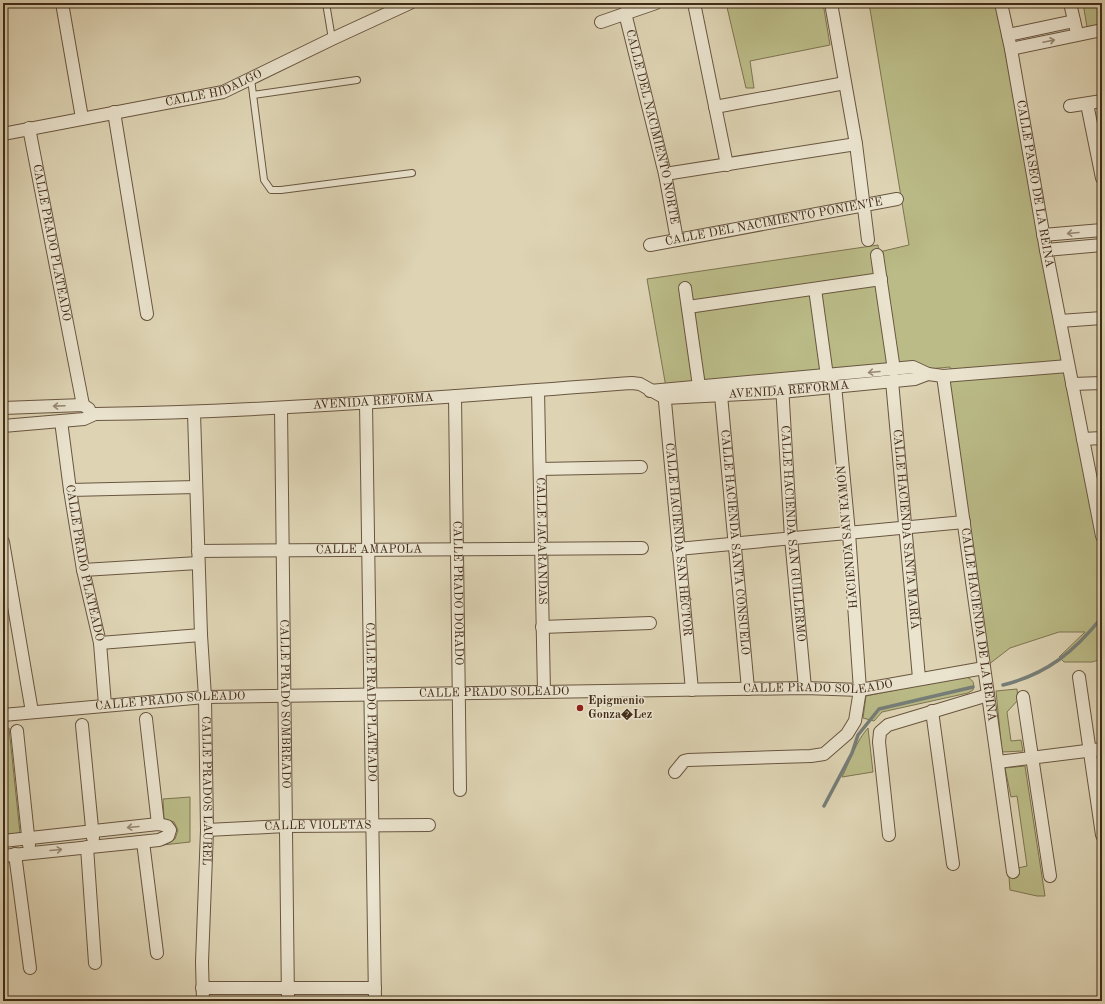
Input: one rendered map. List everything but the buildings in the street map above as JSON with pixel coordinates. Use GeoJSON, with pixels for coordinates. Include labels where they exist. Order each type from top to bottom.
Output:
{"type":"FeatureCollection","features":[{"type":"Feature","properties":{"kind":"street"},"geometry":{"type":"LineString","coordinates":[[62,3],[82,118]]}},
{"type":"Feature","properties":{"kind":"street","name":"CALLE HIDALGO"},"geometry":{"type":"LineString","coordinates":[[3,134],[28,128],[223,92],[410,3]]}},
{"type":"Feature","properties":{"kind":"street"},"geometry":{"type":"LineString","coordinates":[[601,22],[656,3]]}},
{"type":"Feature","properties":{"kind":"street"},"geometry":{"type":"LineString","coordinates":[[694,3],[727,165]]}},
{"type":"Feature","properties":{"kind":"street"},"geometry":{"type":"LineString","coordinates":[[831,3],[856,144],[868,240]]}},
{"type":"Feature","properties":{"kind":"street","name":"CALLE PASEO DE LA REINA"},"geometry":{"type":"LineString","coordinates":[[1001,3],[1011,49],[1043,235],[1068,366],[1083,440],[1098,495],[1102,536]]}},
{"type":"Feature","properties":{"kind":"street"},"geometry":{"type":"LineString","coordinates":[[1070,3],[1078,35]]}},
{"type":"Feature","properties":{"kind":"street","name":"CALLE DEL NACIMIENTO NORTE"},"geometry":{"type":"LineString","coordinates":[[625,13],[665,174],[677,240]]}},
{"type":"Feature","properties":{"kind":"street"},"geometry":{"type":"LineString","coordinates":[[1008,35],[1074,21]]}},
{"type":"Feature","properties":{"kind":"street"},"geometry":{"type":"LineString","coordinates":[[1011,49],[1102,30]]}},
{"type":"Feature","properties":{"kind":"street"},"geometry":{"type":"LineString","coordinates":[[715,107],[845,83]]}},
{"type":"Feature","properties":{"kind":"street"},"geometry":{"type":"LineString","coordinates":[[1070,106],[1102,101]]}},
{"type":"Feature","properties":{"kind":"street"},"geometry":{"type":"LineString","coordinates":[[1087,104],[1101,172]]}},
{"type":"Feature","properties":{"kind":"street"},"geometry":{"type":"LineString","coordinates":[[114,112],[147,314]]}},
{"type":"Feature","properties":{"kind":"street","name":"CALLE PRADO PLATEADO"},"geometry":{"type":"LineString","coordinates":[[28,128],[83,405]]}},
{"type":"Feature","properties":{"kind":"street"},"geometry":{"type":"LineString","coordinates":[[665,174],[856,144]]}},
{"type":"Feature","properties":{"kind":"street","name":"CALLE DEL NACIMIENTO PONIENTE"},"geometry":{"type":"LineString","coordinates":[[650,245],[897,199]]}},
{"type":"Feature","properties":{"kind":"street"},"geometry":{"type":"LineString","coordinates":[[1043,235],[1102,230]]}},
{"type":"Feature","properties":{"kind":"street"},"geometry":{"type":"LineString","coordinates":[[1046,250],[1102,245]]}},
{"type":"Feature","properties":{"kind":"street","name":"CALLE HACIENDA SANTA MARÍA"},"geometry":{"type":"LineString","coordinates":[[877,255],[893,375],[919,678]]}},
{"type":"Feature","properties":{"kind":"street"},"geometry":{"type":"LineString","coordinates":[[688,307],[881,279]]}},
{"type":"Feature","properties":{"kind":"street"},"geometry":{"type":"LineString","coordinates":[[685,288],[700,391]]}},
{"type":"Feature","properties":{"kind":"street","name":"HACIENDA SAN RAMÓN"},"geometry":{"type":"LineString","coordinates":[[675,772],[684,761],[688,760],[811,756],[824,754],[847,734],[855,721],[860,690],[849,533],[831,381],[814,289]]}},
{"type":"Feature","properties":{"kind":"street"},"geometry":{"type":"LineString","coordinates":[[1060,322],[1102,318]]}},
{"type":"Feature","properties":{"kind":"street","name":"AVENIDA REFORMA"},"geometry":{"type":"LineString","coordinates":[[3,426],[84,419],[95,414],[281,408],[632,383],[640,384],[650,391],[664,393],[782,386],[893,375],[915,379],[928,374],[943,376],[1068,366]]}},
{"type":"Feature","properties":{"kind":"street","name":"CALLE HACIENDA DE LA REINA"},"geometry":{"type":"LineString","coordinates":[[943,376],[1013,872]]}},
{"type":"Feature","properties":{"kind":"street"},"geometry":{"type":"LineString","coordinates":[[1072,384],[1102,383]]}},
{"type":"Feature","properties":{"kind":"street","name":"AVENIDA REFORMA"},"geometry":{"type":"LineString","coordinates":[[700,391],[721,395],[782,386]]}},
{"type":"Feature","properties":{"kind":"street","name":"CALLE HACIENDA SAN GUILLERMO"},"geometry":{"type":"LineString","coordinates":[[782,386],[791,538],[804,688]]}},
{"type":"Feature","properties":{"kind":"street","name":"CALLE JACARANDAS"},"geometry":{"type":"LineString","coordinates":[[538,390],[544,692]]}},
{"type":"Feature","properties":{"kind":"street","name":"CALLE HACIENDA SAN HÉCTOR"},"geometry":{"type":"LineString","coordinates":[[664,393],[692,690]]}},
{"type":"Feature","properties":{"kind":"street","name":"CALLE HACIENDA SANTA CONSUELO"},"geometry":{"type":"LineString","coordinates":[[721,395],[748,689]]}},
{"type":"Feature","properties":{"kind":"street","name":"CALLE PRADO DORADO"},"geometry":{"type":"LineString","coordinates":[[455,396],[460,790]]}},
{"type":"Feature","properties":{"kind":"street","name":"CALLE PRADO PLATEADO"},"geometry":{"type":"LineString","coordinates":[[366,403],[375,1001]]}},
{"type":"Feature","properties":{"kind":"street"},"geometry":{"type":"LineString","coordinates":[[3,408],[83,405],[95,414]]}},
{"type":"Feature","properties":{"kind":"street","name":"CALLE PRADO SOMBREADO"},"geometry":{"type":"LineString","coordinates":[[281,408],[288,1001]]}},
{"type":"Feature","properties":{"kind":"street","name":"CALLE PRADOS LAUREL"},"geometry":{"type":"LineString","coordinates":[[194,412],[198,563],[205,697],[207,830],[202,988],[203,1001]]}},
{"type":"Feature","properties":{"kind":"street","name":"CALLE PRADO PLATEADO"},"geometry":{"type":"LineString","coordinates":[[61,421],[83,570],[100,643],[105,705]]}},
{"type":"Feature","properties":{"kind":"street"},"geometry":{"type":"LineString","coordinates":[[1083,440],[1102,438]]}},
{"type":"Feature","properties":{"kind":"street"},"geometry":{"type":"LineString","coordinates":[[540,469],[641,467]]}},
{"type":"Feature","properties":{"kind":"street"},"geometry":{"type":"LineString","coordinates":[[70,490],[196,487]]}},
{"type":"Feature","properties":{"kind":"street"},"geometry":{"type":"LineString","coordinates":[[678,549],[964,522]]}},
{"type":"Feature","properties":{"kind":"street"},"geometry":{"type":"LineString","coordinates":[[3,542],[32,712]]}},
{"type":"Feature","properties":{"kind":"street","name":"CALLE AMAPOLA"},"geometry":{"type":"LineString","coordinates":[[198,551],[642,548]]}},
{"type":"Feature","properties":{"kind":"street"},"geometry":{"type":"LineString","coordinates":[[83,570],[198,563]]}},
{"type":"Feature","properties":{"kind":"street"},"geometry":{"type":"LineString","coordinates":[[542,627],[650,624]]}},
{"type":"Feature","properties":{"kind":"street"},"geometry":{"type":"LineString","coordinates":[[100,643],[201,635]]}},
{"type":"Feature","properties":{"kind":"street","name":"CALLE PRADO SOLEADO"},"geometry":{"type":"LineString","coordinates":[[3,715],[205,697],[804,688],[860,690],[919,678],[984,668]]}},
{"type":"Feature","properties":{"kind":"street"},"geometry":{"type":"LineString","coordinates":[[1079,677],[1096,750],[1102,835]]}},
{"type":"Feature","properties":{"kind":"street"},"geometry":{"type":"LineString","coordinates":[[889,835],[878,742],[880,732],[888,725],[988,695]]}},
{"type":"Feature","properties":{"kind":"street"},"geometry":{"type":"LineString","coordinates":[[1023,697],[1050,876]]}},
{"type":"Feature","properties":{"kind":"street"},"geometry":{"type":"LineString","coordinates":[[932,711],[952,864]]}},
{"type":"Feature","properties":{"kind":"street"},"geometry":{"type":"LineString","coordinates":[[146,719],[158,824]]}},
{"type":"Feature","properties":{"kind":"street"},"geometry":{"type":"LineString","coordinates":[[82,725],[92,830],[90,847],[95,963]]}},
{"type":"Feature","properties":{"kind":"street"},"geometry":{"type":"LineString","coordinates":[[17,731],[30,853]]}},
{"type":"Feature","properties":{"kind":"street"},"geometry":{"type":"LineString","coordinates":[[998,762],[1096,750]]}},
{"type":"Feature","properties":{"kind":"street"},"geometry":{"type":"LineString","coordinates":[[3,841],[92,830],[158,824],[167,826],[170,830],[168,836],[159,840],[9,855],[30,968]]}},
{"type":"Feature","properties":{"kind":"street","name":"CALLE VIOLETAS"},"geometry":{"type":"LineString","coordinates":[[207,830],[286,826],[429,825]]}},
{"type":"Feature","properties":{"kind":"street"},"geometry":{"type":"LineString","coordinates":[[143,842],[157,953]]}},
{"type":"Feature","properties":{"kind":"street"},"geometry":{"type":"LineString","coordinates":[[202,988],[375,988]]}},
{"type":"Feature","properties":{"kind":"lane"},"geometry":{"type":"LineString","coordinates":[[326,3],[332,39]]}},
{"type":"Feature","properties":{"kind":"lane"},"geometry":{"type":"LineString","coordinates":[[251,80],[264,180],[271,190],[412,173]]}},
{"type":"Feature","properties":{"kind":"lane"},"geometry":{"type":"LineString","coordinates":[[253,95],[357,80]]}},
{"type":"Feature","properties":{"kind":"green space"},"geometry":{"type":"Polygon","coordinates":[[[726,3],[823,3],[830,45],[750,61],[754,88],[746,88],[726,3]]]}},
{"type":"Feature","properties":{"kind":"green space"},"geometry":{"type":"Polygon","coordinates":[[[869,3],[1001,3],[1102,560],[1102,659],[1092,662],[1064,662],[1059,657],[1085,632],[1059,632],[1010,648],[984,668],[943,376],[952,375],[950,367],[667,393],[647,279],[878,245],[879,252],[909,245],[869,3]]]}},
{"type":"Feature","properties":{"kind":"green space"},"geometry":{"type":"Polygon","coordinates":[[[1083,3],[1102,3],[1102,24],[1087,27],[1083,3]]]}},
{"type":"Feature","properties":{"kind":"green space"},"geometry":{"type":"Polygon","coordinates":[[[965,676],[972,680],[974,685],[973,690],[968,693],[882,712],[874,721],[863,718],[866,696],[965,676]]]}},
{"type":"Feature","properties":{"kind":"green space"},"geometry":{"type":"Polygon","coordinates":[[[1017,689],[1018,700],[1007,712],[1011,741],[1021,740],[1023,751],[1002,752],[996,691],[1017,689]]]}},
{"type":"Feature","properties":{"kind":"green space"},"geometry":{"type":"Polygon","coordinates":[[[9,728],[20,833],[3,835],[3,729],[9,728]]]}},
{"type":"Feature","properties":{"kind":"green space"},"geometry":{"type":"Polygon","coordinates":[[[868,728],[873,772],[842,777],[857,745],[868,728]]]}},
{"type":"Feature","properties":{"kind":"green space"},"geometry":{"type":"Polygon","coordinates":[[[1025,766],[1045,896],[1037,896],[1010,890],[1009,877],[1019,875],[1018,868],[1027,866],[1017,796],[1011,797],[1005,768],[1025,766]]]}},
{"type":"Feature","properties":{"kind":"green space"},"geometry":{"type":"Polygon","coordinates":[[[190,797],[190,842],[163,845],[175,839],[178,830],[174,822],[164,819],[163,799],[190,797]]]}},
{"type":"Feature","properties":{"kind":"waterway"},"geometry":{"type":"LineString","coordinates":[[1003,685],[1033,675],[1058,660],[1081,641],[1102,617]]}},
{"type":"Feature","properties":{"kind":"waterway"},"geometry":{"type":"LineString","coordinates":[[824,806],[852,753],[858,735],[879,709],[973,687]]}},
{"type":"Feature","properties":{"kind":"place","name":"Epigmenio Gonza�Lez"},"geometry":{"type":"Point","coordinates":[580,708]}}]}
